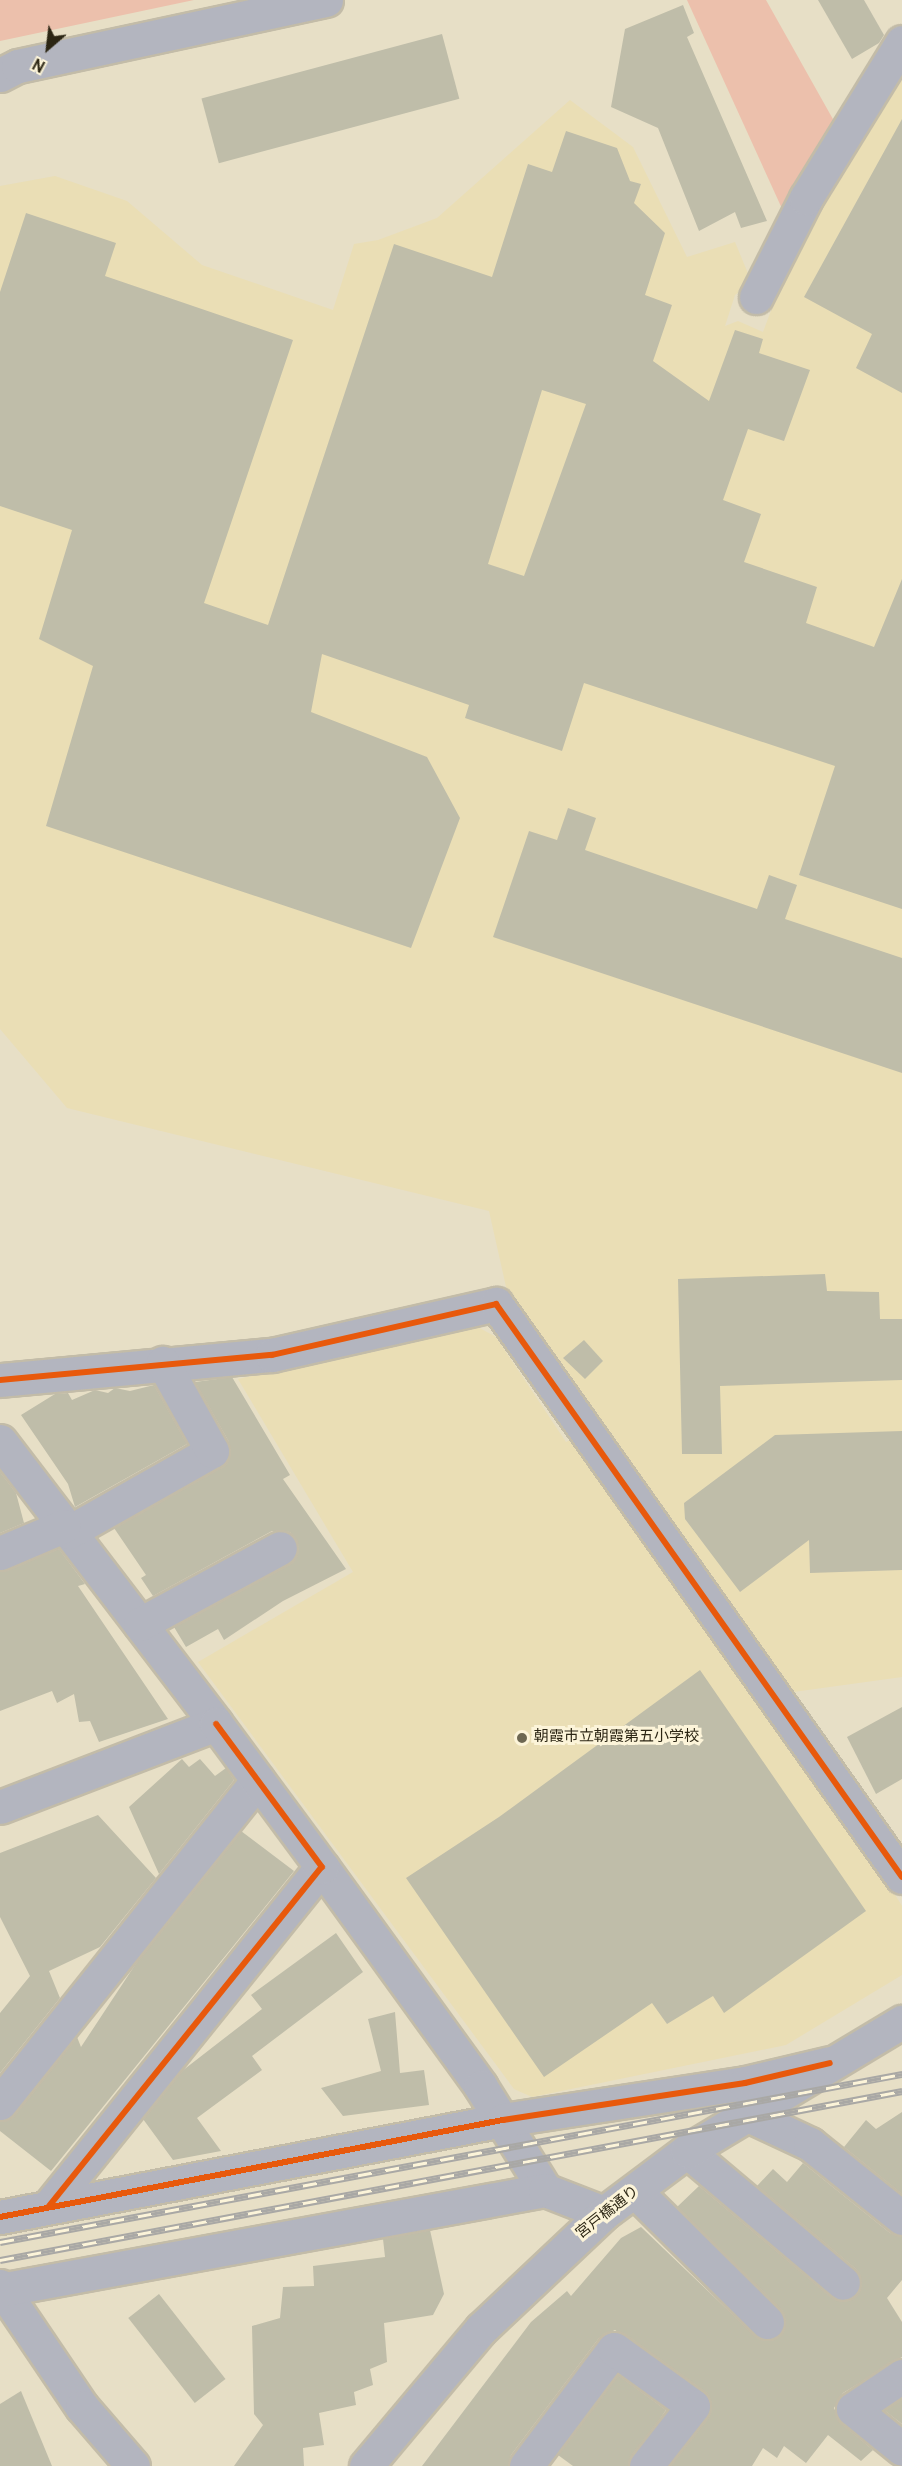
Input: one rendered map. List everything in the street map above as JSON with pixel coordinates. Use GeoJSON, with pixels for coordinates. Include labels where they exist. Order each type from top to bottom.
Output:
{"type":"FeatureCollection","features":[{"type":"Feature","properties":{"kind":"street"},"geometry":{"type":"LineString","coordinates":[[0,75],[18,66],[326,0]]}},
{"type":"Feature","properties":{"kind":"street"},"geometry":{"type":"LineString","coordinates":[[756,297],[806,198],[902,42]]}},
{"type":"Feature","properties":{"kind":"street"},"geometry":{"type":"LineString","coordinates":[[0,1380],[163,1363],[272,1355],[496,1304],[902,1877]]}},
{"type":"Feature","properties":{"kind":"street"},"geometry":{"type":"LineString","coordinates":[[0,1553],[67,1529],[212,1451],[163,1363]]}},
{"type":"Feature","properties":{"kind":"street"},"geometry":{"type":"LineString","coordinates":[[0,1441],[322,1867],[503,2120],[545,2190]]}},
{"type":"Feature","properties":{"kind":"street"},"geometry":{"type":"LineString","coordinates":[[140,1624],[280,1548]]}},
{"type":"Feature","properties":{"kind":"street"},"geometry":{"type":"LineString","coordinates":[[0,1807],[216,1724]]}},
{"type":"Feature","properties":{"kind":"street"},"geometry":{"type":"LineString","coordinates":[[0,2103],[258,1780]]}},
{"type":"Feature","properties":{"kind":"street"},"geometry":{"type":"LineString","coordinates":[[49,2206],[322,1867]]}},
{"type":"Feature","properties":{"kind":"street","name":"宮戸橋通り"},"geometry":{"type":"LineString","coordinates":[[366,2466],[480,2329],[604,2213],[687,2151],[830,2063],[902,2022]]}},
{"type":"Feature","properties":{"kind":"street"},"geometry":{"type":"LineString","coordinates":[[0,2217],[503,2120],[745,2083],[830,2063]]}},
{"type":"Feature","properties":{"kind":"street"},"geometry":{"type":"LineString","coordinates":[[746,2114],[810,2144],[902,2218]]}},
{"type":"Feature","properties":{"kind":"street"},"geometry":{"type":"LineString","coordinates":[[687,2151],[843,2283]]}},
{"type":"Feature","properties":{"kind":"street"},"geometry":{"type":"LineString","coordinates":[[133,2466],[81,2407],[0,2289],[545,2190],[604,2213]]}},
{"type":"Feature","properties":{"kind":"street"},"geometry":{"type":"LineString","coordinates":[[635,2192],[767,2322]]}},
{"type":"Feature","properties":{"kind":"street"},"geometry":{"type":"LineString","coordinates":[[526,2466],[614,2349],[693,2406],[646,2466]]}},
{"type":"Feature","properties":{"kind":"street"},"geometry":{"type":"LineString","coordinates":[[902,2376],[853,2409],[902,2449]]}},
{"type":"Feature","properties":{"kind":"shaded area"},"geometry":{"type":"Polygon","coordinates":[[[0,0],[194,0],[0,41],[0,0]]]}},
{"type":"Feature","properties":{"kind":"shaded area"},"geometry":{"type":"Polygon","coordinates":[[[687,0],[766,0],[834,121],[784,213],[687,0]]]}},
{"type":"Feature","properties":{"kind":"shaded area"},"geometry":{"type":"Polygon","coordinates":[[[902,66],[902,1677],[786,1693],[509,1300],[489,1211],[67,1108],[0,1029],[0,186],[55,176],[127,201],[202,265],[333,310],[354,244],[378,240],[437,218],[570,100],[633,147],[687,257],[735,242],[752,283],[735,295],[725,326],[738,321],[763,332],[807,215],[902,66]]]}},
{"type":"Feature","properties":{"kind":"shaded area","name":"朝霞市立朝霞第五小学校"},"geometry":{"type":"Polygon","coordinates":[[[476,1326],[496,1337],[566,1442],[576,1437],[845,1814],[902,1906],[902,1975],[786,2045],[532,2097],[514,2089],[198,1662],[353,1572],[238,1379],[476,1326]]]}},
{"type":"Feature","properties":{"kind":"building"},"geometry":{"type":"Polygon","coordinates":[[[818,0],[864,0],[884,35],[879,43],[852,59],[818,0]]]}},
{"type":"Feature","properties":{"kind":"building"},"geometry":{"type":"Polygon","coordinates":[[[683,5],[694,33],[687,37],[767,221],[741,228],[735,212],[699,231],[658,128],[611,107],[625,29],[683,5]]]}},
{"type":"Feature","properties":{"kind":"building"},"geometry":{"type":"Polygon","coordinates":[[[442,34],[459,99],[219,163],[201,98],[442,34]]]}},
{"type":"Feature","properties":{"kind":"building"},"geometry":{"type":"Polygon","coordinates":[[[902,119],[902,393],[856,368],[872,334],[804,297],[902,119]]]}},
{"type":"Feature","properties":{"kind":"building"},"geometry":{"type":"Polygon","coordinates":[[[566,131],[617,148],[630,181],[641,184],[634,203],[665,233],[645,295],[672,305],[653,361],[709,401],[735,330],[763,339],[759,353],[810,370],[784,441],[748,429],[723,500],[761,514],[744,562],[817,587],[806,623],[874,647],[902,579],[902,909],[799,875],[835,766],[584,683],[562,751],[465,718],[469,705],[322,654],[311,712],[427,757],[460,818],[411,948],[46,826],[93,666],[39,639],[72,530],[0,506],[0,292],[26,213],[116,243],[105,276],[293,340],[204,603],[268,625],[394,244],[492,277],[528,164],[552,172],[566,131]],[[542,390],[488,564],[524,576],[586,404],[542,390]]]}},
{"type":"Feature","properties":{"kind":"building"},"geometry":{"type":"Polygon","coordinates":[[[568,808],[596,818],[585,850],[757,909],[769,875],[797,885],[785,919],[902,958],[902,1073],[493,937],[529,831],[557,840],[568,808]]]}},
{"type":"Feature","properties":{"kind":"building"},"geometry":{"type":"Polygon","coordinates":[[[825,1274],[827,1291],[879,1292],[880,1319],[902,1319],[902,1380],[720,1386],[722,1454],[682,1454],[678,1279],[825,1274]]]}},
{"type":"Feature","properties":{"kind":"building"},"geometry":{"type":"Polygon","coordinates":[[[584,1340],[603,1361],[585,1379],[563,1358],[584,1340]]]}},
{"type":"Feature","properties":{"kind":"building"},"geometry":{"type":"Polygon","coordinates":[[[232,1377],[290,1475],[283,1479],[346,1569],[283,1601],[224,1640],[218,1629],[186,1647],[174,1627],[289,1564],[299,1549],[290,1532],[272,1531],[153,1596],[141,1578],[146,1575],[114,1528],[228,1461],[229,1442],[195,1382],[232,1377]]]}},
{"type":"Feature","properties":{"kind":"building"},"geometry":{"type":"Polygon","coordinates":[[[154,1385],[187,1444],[75,1507],[68,1484],[21,1415],[55,1394],[68,1393],[72,1400],[95,1390],[108,1393],[115,1388],[130,1391],[154,1385]]]}},
{"type":"Feature","properties":{"kind":"building"},"geometry":{"type":"Polygon","coordinates":[[[902,1431],[902,1570],[810,1573],[809,1540],[740,1592],[685,1519],[684,1503],[775,1435],[902,1431]]]}},
{"type":"Feature","properties":{"kind":"building"},"geometry":{"type":"Polygon","coordinates":[[[0,1472],[16,1493],[24,1523],[0,1533],[0,1472]]]}},
{"type":"Feature","properties":{"kind":"building"},"geometry":{"type":"Polygon","coordinates":[[[59,1549],[85,1584],[78,1586],[168,1719],[99,1742],[90,1721],[79,1722],[74,1694],[57,1703],[52,1691],[0,1711],[0,1571],[59,1549]]]}},
{"type":"Feature","properties":{"kind":"building"},"geometry":{"type":"Polygon","coordinates":[[[700,1670],[866,1911],[724,2013],[713,1996],[667,2024],[652,2003],[544,2077],[406,1878],[499,1817],[700,1670]]]}},
{"type":"Feature","properties":{"kind":"building"},"geometry":{"type":"Polygon","coordinates":[[[902,1707],[902,1779],[876,1794],[847,1737],[902,1707]]]}},
{"type":"Feature","properties":{"kind":"building"},"geometry":{"type":"Polygon","coordinates":[[[182,1759],[189,1767],[200,1759],[215,1776],[226,1768],[234,1780],[159,1874],[129,1807],[182,1759]]]}},
{"type":"Feature","properties":{"kind":"building"},"geometry":{"type":"Polygon","coordinates":[[[98,1815],[156,1878],[100,1947],[49,1971],[60,1998],[0,2073],[0,2013],[30,1976],[0,1917],[0,1853],[98,1815]]]}},
{"type":"Feature","properties":{"kind":"building"},"geometry":{"type":"Polygon","coordinates":[[[241,1831],[294,1871],[51,2171],[0,2131],[0,2121],[15,2115],[77,2037],[81,2047],[137,1962],[241,1831]]]}},
{"type":"Feature","properties":{"kind":"building"},"geometry":{"type":"Polygon","coordinates":[[[336,1933],[363,1972],[252,2056],[262,2070],[197,2118],[221,2151],[173,2160],[143,2119],[182,2071],[262,2009],[251,1995],[336,1933]]]}},
{"type":"Feature","properties":{"kind":"building"},"geometry":{"type":"Polygon","coordinates":[[[395,2012],[400,2073],[424,2070],[429,2105],[343,2116],[321,2088],[381,2071],[368,2019],[395,2012]]]}},
{"type":"Feature","properties":{"kind":"building"},"geometry":{"type":"Polygon","coordinates":[[[902,2112],[902,2194],[844,2147],[866,2120],[876,2129],[902,2112]]]}},
{"type":"Feature","properties":{"kind":"building"},"geometry":{"type":"Polygon","coordinates":[[[803,2163],[890,2233],[902,2236],[902,2280],[887,2298],[902,2322],[902,2357],[843,2393],[834,2408],[841,2423],[873,2450],[861,2461],[828,2435],[806,2463],[784,2446],[777,2458],[763,2448],[752,2466],[670,2466],[708,2418],[710,2399],[615,2330],[599,2338],[511,2455],[508,2466],[422,2466],[531,2322],[567,2291],[571,2296],[621,2238],[641,2227],[754,2335],[763,2340],[780,2336],[785,2326],[780,2309],[677,2207],[699,2186],[831,2297],[840,2301],[857,2296],[861,2286],[856,2269],[757,2186],[773,2169],[787,2182],[803,2163]]]}},
{"type":"Feature","properties":{"kind":"building"},"geometry":{"type":"Polygon","coordinates":[[[430,2230],[444,2294],[433,2315],[384,2323],[387,2362],[370,2369],[373,2385],[354,2392],[356,2405],[319,2413],[324,2445],[303,2448],[304,2466],[234,2466],[263,2425],[254,2414],[252,2326],[280,2318],[283,2287],[314,2286],[313,2266],[385,2257],[383,2239],[430,2230]]]}},
{"type":"Feature","properties":{"kind":"building"},"geometry":{"type":"Polygon","coordinates":[[[159,2294],[225,2379],[195,2403],[128,2318],[159,2294]]]}},
{"type":"Feature","properties":{"kind":"building"},"geometry":{"type":"Polygon","coordinates":[[[618,2375],[666,2410],[628,2466],[573,2466],[558,2455],[618,2375]]]}},
{"type":"Feature","properties":{"kind":"building"},"geometry":{"type":"Polygon","coordinates":[[[21,2391],[52,2466],[0,2466],[0,2404],[21,2391]]]}},
{"type":"Feature","properties":{"kind":"building"},"geometry":{"type":"Polygon","coordinates":[[[902,2399],[902,2424],[884,2410],[902,2399]]]}},
{"type":"Feature","properties":{"kind":"railway"},"geometry":{"type":"LineString","coordinates":[[0,2242],[902,2074]]}},
{"type":"Feature","properties":{"kind":"railway"},"geometry":{"type":"LineString","coordinates":[[0,2260],[902,2091]]}},
{"type":"Feature","properties":{"kind":"cycle path"},"geometry":{"type":"LineString","coordinates":[[0,1380],[272,1355],[496,1304],[902,1877]]}},
{"type":"Feature","properties":{"kind":"cycle path"},"geometry":{"type":"LineString","coordinates":[[49,2206],[322,1867],[216,1724]]}},
{"type":"Feature","properties":{"kind":"cycle path"},"geometry":{"type":"LineString","coordinates":[[0,2217],[503,2120],[745,2083],[830,2063]]}},
{"type":"Feature","properties":{"kind":"place","name":"朝霞市立朝霞第五小学校"},"geometry":{"type":"Point","coordinates":[522,1738]}}]}
